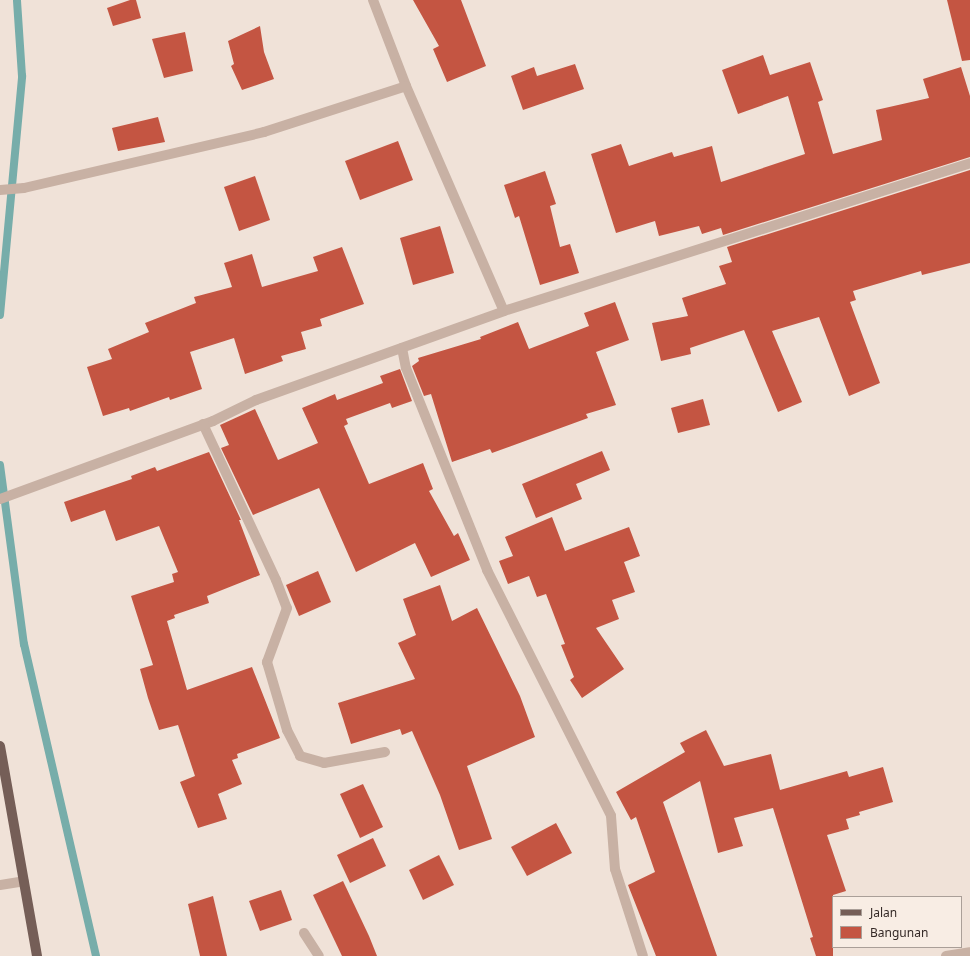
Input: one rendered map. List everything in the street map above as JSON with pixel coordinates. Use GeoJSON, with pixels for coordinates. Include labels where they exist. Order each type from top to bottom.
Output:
{"type":"FeatureCollection","features":[{"type":"Feature","properties":{"kind":"main road"},"geometry":{"type":"LineString","coordinates":[[0,746],[37,956]]}},
{"type":"Feature","properties":{"kind":"street"},"geometry":{"type":"LineString","coordinates":[[373,0],[406,86],[504,311]]}},
{"type":"Feature","properties":{"kind":"street"},"geometry":{"type":"LineString","coordinates":[[0,190],[24,188],[264,132],[406,86]]}},
{"type":"Feature","properties":{"kind":"street"},"geometry":{"type":"LineString","coordinates":[[0,499],[203,424],[256,400],[504,311],[970,163]]}},
{"type":"Feature","properties":{"kind":"street"},"geometry":{"type":"LineString","coordinates":[[402,348],[406,368],[487,570],[611,816],[615,869],[643,956]]}},
{"type":"Feature","properties":{"kind":"street"},"geometry":{"type":"LineString","coordinates":[[203,424],[276,580],[286,608],[267,662],[287,730],[300,756],[324,763],[385,752]]}},
{"type":"Feature","properties":{"kind":"street"},"geometry":{"type":"LineString","coordinates":[[0,885],[24,881]]}},
{"type":"Feature","properties":{"kind":"street"},"geometry":{"type":"LineString","coordinates":[[304,933],[319,956]]}},
{"type":"Feature","properties":{"kind":"street"},"geometry":{"type":"LineString","coordinates":[[946,956],[970,952]]}},
{"type":"Feature","properties":{"kind":"building"},"geometry":{"type":"Polygon","coordinates":[[[130,0],[136,0],[141,18],[113,26],[107,8],[130,0]]]}},
{"type":"Feature","properties":{"kind":"building"},"geometry":{"type":"Polygon","coordinates":[[[413,0],[461,0],[486,66],[447,82],[433,49],[439,46],[413,0]]]}},
{"type":"Feature","properties":{"kind":"building"},"geometry":{"type":"Polygon","coordinates":[[[947,0],[970,0],[970,60],[962,61],[947,0]]]}},
{"type":"Feature","properties":{"kind":"building"},"geometry":{"type":"Polygon","coordinates":[[[260,26],[264,52],[274,79],[242,90],[231,66],[234,64],[228,41],[260,26]]]}},
{"type":"Feature","properties":{"kind":"building"},"geometry":{"type":"Polygon","coordinates":[[[185,32],[193,71],[164,78],[152,39],[185,32]]]}},
{"type":"Feature","properties":{"kind":"building"},"geometry":{"type":"Polygon","coordinates":[[[763,55],[770,75],[810,62],[823,100],[818,102],[833,154],[882,140],[876,110],[929,98],[923,79],[961,67],[970,96],[970,157],[723,235],[721,228],[702,234],[699,226],[659,236],[655,221],[616,233],[591,154],[621,144],[629,166],[672,152],[674,157],[712,146],[721,182],[805,154],[788,96],[738,114],[722,70],[763,55]]]}},
{"type":"Feature","properties":{"kind":"building"},"geometry":{"type":"Polygon","coordinates":[[[575,64],[584,89],[523,110],[511,76],[534,67],[537,76],[575,64]]]}},
{"type":"Feature","properties":{"kind":"building"},"geometry":{"type":"Polygon","coordinates":[[[158,117],[165,142],[118,151],[112,128],[158,117]]]}},
{"type":"Feature","properties":{"kind":"building"},"geometry":{"type":"Polygon","coordinates":[[[398,141],[413,180],[360,200],[345,161],[398,141]]]}},
{"type":"Feature","properties":{"kind":"building"},"geometry":{"type":"Polygon","coordinates":[[[970,170],[970,263],[922,275],[921,271],[853,291],[856,300],[850,302],[880,383],[849,396],[819,317],[772,331],[802,402],[778,412],[744,330],[690,348],[691,354],[661,361],[652,323],[688,316],[682,298],[726,284],[719,266],[732,262],[727,247],[970,170]]]}},
{"type":"Feature","properties":{"kind":"building"},"geometry":{"type":"Polygon","coordinates":[[[545,171],[556,204],[550,206],[560,247],[570,244],[579,273],[540,285],[519,216],[515,218],[504,185],[545,171]]]}},
{"type":"Feature","properties":{"kind":"building"},"geometry":{"type":"Polygon","coordinates":[[[255,176],[270,220],[239,231],[224,187],[255,176]]]}},
{"type":"Feature","properties":{"kind":"building"},"geometry":{"type":"Polygon","coordinates":[[[440,226],[454,273],[413,285],[400,238],[440,226]]]}},
{"type":"Feature","properties":{"kind":"building"},"geometry":{"type":"Polygon","coordinates":[[[342,247],[364,304],[320,319],[322,326],[301,332],[306,349],[281,356],[283,361],[245,374],[234,338],[190,352],[202,389],[170,400],[169,397],[130,411],[129,408],[103,416],[87,367],[112,359],[108,349],[149,332],[145,323],[196,303],[194,297],[232,287],[224,263],[252,254],[262,287],[318,271],[313,257],[342,247]]]}},
{"type":"Feature","properties":{"kind":"building"},"geometry":{"type":"Polygon","coordinates":[[[615,302],[629,340],[596,352],[616,405],[586,414],[588,418],[492,453],[490,449],[452,462],[431,394],[424,396],[412,366],[419,361],[418,358],[481,339],[480,337],[518,322],[529,349],[589,326],[584,313],[615,302]]]}},
{"type":"Feature","properties":{"kind":"building"},"geometry":{"type":"Polygon","coordinates":[[[400,369],[412,401],[392,408],[390,403],[346,419],[348,424],[344,426],[369,484],[423,463],[433,489],[429,491],[454,536],[458,533],[470,560],[431,577],[415,543],[356,572],[319,488],[253,515],[221,448],[229,445],[220,425],[255,409],[278,460],[318,443],[302,408],[335,394],[337,400],[383,383],[380,376],[400,369]]]}},
{"type":"Feature","properties":{"kind":"building"},"geometry":{"type":"Polygon","coordinates":[[[703,399],[710,425],[678,433],[671,408],[703,399]]]}},
{"type":"Feature","properties":{"kind":"building"},"geometry":{"type":"Polygon","coordinates":[[[602,451],[610,470],[576,484],[582,499],[536,518],[522,484],[602,451]]]}},
{"type":"Feature","properties":{"kind":"building"},"geometry":{"type":"Polygon","coordinates":[[[209,452],[241,520],[239,520],[260,575],[207,596],[209,603],[174,615],[175,618],[167,621],[187,690],[252,667],[280,738],[237,754],[238,758],[232,760],[242,784],[218,794],[227,819],[198,828],[180,782],[195,776],[178,725],[159,730],[148,698],[140,669],[153,665],[131,596],[174,582],[172,574],[178,572],[159,526],[116,541],[105,510],[71,522],[64,502],[132,479],[131,476],[155,467],[157,471],[209,452]]]}},
{"type":"Feature","properties":{"kind":"building"},"geometry":{"type":"Polygon","coordinates":[[[552,517],[565,551],[629,527],[640,556],[624,562],[635,592],[612,600],[619,619],[596,628],[624,669],[582,698],[570,680],[574,677],[561,645],[565,644],[546,594],[537,597],[529,576],[508,584],[499,561],[513,556],[505,537],[552,517]]]}},
{"type":"Feature","properties":{"kind":"building"},"geometry":{"type":"Polygon","coordinates":[[[318,571],[331,602],[299,616],[286,585],[318,571]]]}},
{"type":"Feature","properties":{"kind":"building"},"geometry":{"type":"Polygon","coordinates":[[[440,585],[452,621],[477,608],[520,696],[535,737],[467,766],[492,839],[459,850],[440,795],[412,731],[402,735],[400,729],[351,744],[338,703],[415,679],[398,643],[416,635],[403,599],[440,585]]]}},
{"type":"Feature","properties":{"kind":"building"},"geometry":{"type":"Polygon","coordinates":[[[706,730],[724,766],[771,754],[780,790],[847,771],[849,777],[883,767],[893,802],[859,812],[860,815],[846,819],[849,829],[827,835],[846,891],[832,896],[833,956],[816,956],[810,938],[813,937],[773,808],[734,818],[743,846],[718,853],[700,781],[663,802],[717,956],[656,956],[628,885],[655,872],[636,817],[631,820],[616,792],[685,752],[680,743],[706,730]]]}},
{"type":"Feature","properties":{"kind":"building"},"geometry":{"type":"Polygon","coordinates":[[[363,784],[383,827],[360,838],[340,794],[363,784]]]}},
{"type":"Feature","properties":{"kind":"building"},"geometry":{"type":"Polygon","coordinates":[[[556,823],[572,853],[527,876],[511,847],[556,823]]]}},
{"type":"Feature","properties":{"kind":"building"},"geometry":{"type":"Polygon","coordinates":[[[373,838],[386,866],[350,883],[337,855],[373,838]]]}},
{"type":"Feature","properties":{"kind":"building"},"geometry":{"type":"Polygon","coordinates":[[[439,855],[454,885],[423,900],[409,870],[439,855]]]}},
{"type":"Feature","properties":{"kind":"building"},"geometry":{"type":"Polygon","coordinates":[[[343,881],[377,956],[342,956],[313,895],[343,881]]]}},
{"type":"Feature","properties":{"kind":"building"},"geometry":{"type":"Polygon","coordinates":[[[281,890],[292,920],[260,931],[249,901],[281,890]]]}},
{"type":"Feature","properties":{"kind":"building"},"geometry":{"type":"Polygon","coordinates":[[[213,896],[227,956],[200,956],[188,904],[213,896]]]}},
{"type":"Feature","properties":{"kind":"waterway"},"geometry":{"type":"LineString","coordinates":[[0,315],[22,76],[17,0]]}},
{"type":"Feature","properties":{"kind":"waterway"},"geometry":{"type":"LineString","coordinates":[[0,465],[24,644],[96,956]]}}]}
